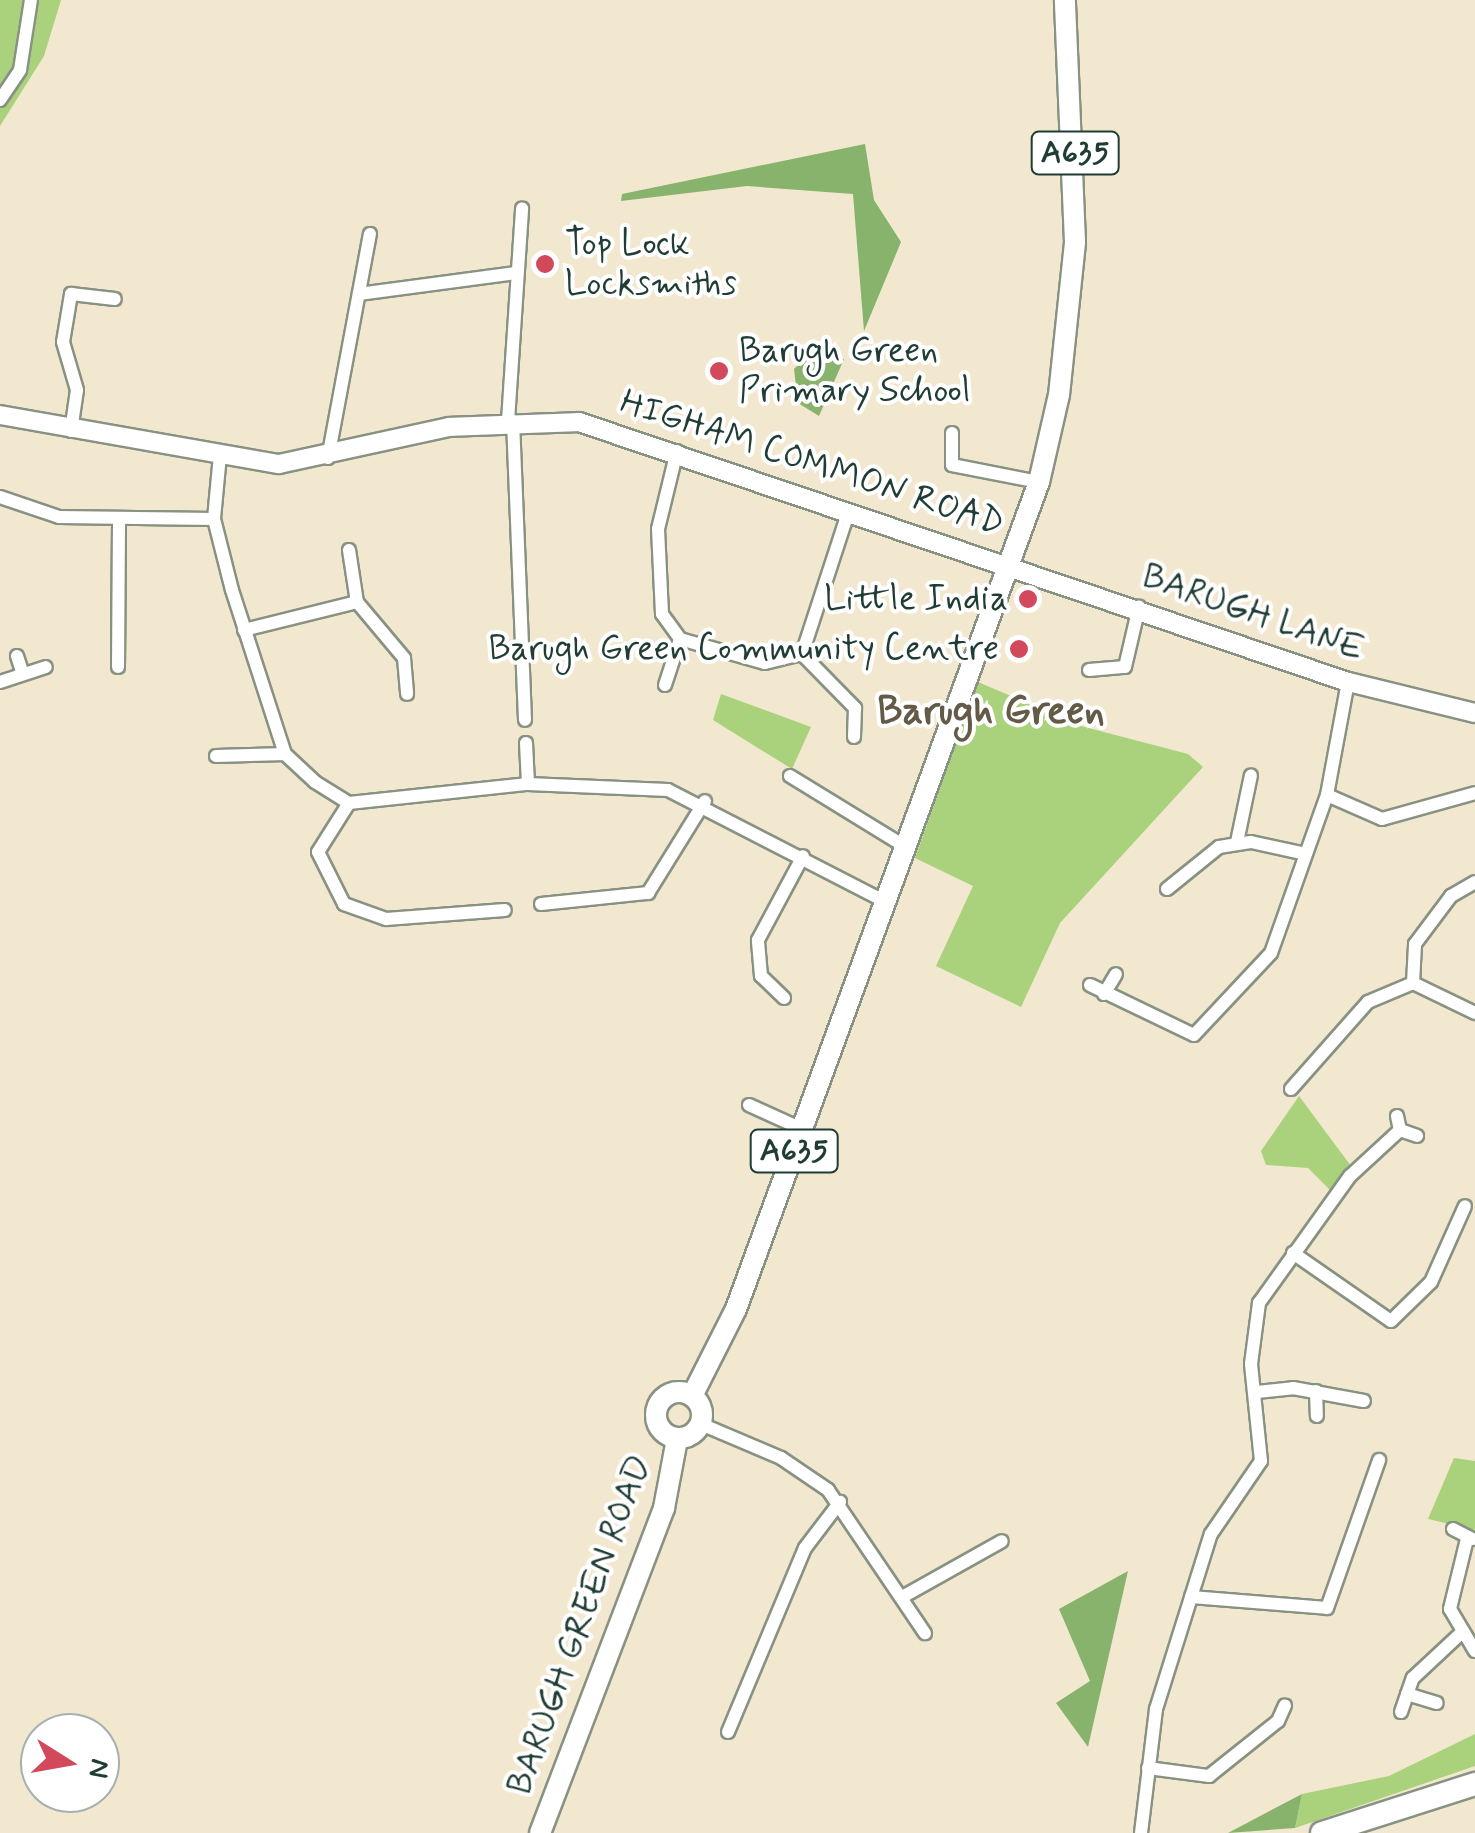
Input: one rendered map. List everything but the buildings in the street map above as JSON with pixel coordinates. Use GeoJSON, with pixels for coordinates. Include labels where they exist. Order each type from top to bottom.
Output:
{"type":"FeatureCollection","features":[{"type":"Feature","properties":{"kind":"highway"},"geometry":{"type":"LineString","coordinates":[[1322,1833],[1475,1784]]}},
{"type":"Feature","properties":{"kind":"main road","name":"A635"},"geometry":{"type":"LineString","coordinates":[[692,1396],[736,1309],[1012,563],[1038,482],[1059,395],[1076,242],[1064,0]]}},
{"type":"Feature","properties":{"kind":"main road","name":"BARUGH GREEN ROAD"},"geometry":{"type":"LineString","coordinates":[[677,1439],[659,1427],[658,1406],[673,1393],[692,1396]]}},
{"type":"Feature","properties":{"kind":"main road"},"geometry":{"type":"LineString","coordinates":[[692,1396],[701,1424]]}},
{"type":"Feature","properties":{"kind":"main road","name":"BARUGH GREEN ROAD"},"geometry":{"type":"LineString","coordinates":[[540,1833],[664,1508],[677,1439],[701,1424]]}},
{"type":"Feature","properties":{"kind":"street"},"geometry":{"type":"LineString","coordinates":[[0,100],[20,70],[31,0]]}},
{"type":"Feature","properties":{"kind":"street"},"geometry":{"type":"LineString","coordinates":[[522,208],[511,421],[525,720]]}},
{"type":"Feature","properties":{"kind":"street"},"geometry":{"type":"LineString","coordinates":[[328,458],[370,234]]}},
{"type":"Feature","properties":{"kind":"street"},"geometry":{"type":"LineString","coordinates":[[359,294],[516,273]]}},
{"type":"Feature","properties":{"kind":"street"},"geometry":{"type":"LineString","coordinates":[[71,431],[77,390],[63,342],[71,294],[115,299]]}},
{"type":"Feature","properties":{"kind":"street","name":"HIGHAM COMMON ROAD"},"geometry":{"type":"LineString","coordinates":[[0,415],[71,431],[279,464],[328,458],[511,421],[579,422],[1012,563]]}},
{"type":"Feature","properties":{"kind":"street"},"geometry":{"type":"LineString","coordinates":[[952,433],[952,465],[1038,482]]}},
{"type":"Feature","properties":{"kind":"street"},"geometry":{"type":"LineString","coordinates":[[677,451],[658,529],[662,614],[680,639],[764,663],[802,654]]}},
{"type":"Feature","properties":{"kind":"street"},"geometry":{"type":"LineString","coordinates":[[220,456],[214,519],[244,630],[285,754],[349,803],[528,784],[626,785],[705,801],[886,902]]}},
{"type":"Feature","properties":{"kind":"street"},"geometry":{"type":"LineString","coordinates":[[0,497],[60,517],[214,519]]}},
{"type":"Feature","properties":{"kind":"street"},"geometry":{"type":"LineString","coordinates":[[802,654],[849,510]]}},
{"type":"Feature","properties":{"kind":"street"},"geometry":{"type":"LineString","coordinates":[[118,668],[120,520]]}},
{"type":"Feature","properties":{"kind":"street"},"geometry":{"type":"LineString","coordinates":[[349,550],[357,602],[404,658],[408,694]]}},
{"type":"Feature","properties":{"kind":"street","name":"BARUGH LANE"},"geometry":{"type":"LineString","coordinates":[[1012,563],[1348,682],[1475,713]]}},
{"type":"Feature","properties":{"kind":"street"},"geometry":{"type":"LineString","coordinates":[[244,630],[357,602]]}},
{"type":"Feature","properties":{"kind":"street"},"geometry":{"type":"LineString","coordinates":[[1090,670],[1125,667],[1138,607]]}},
{"type":"Feature","properties":{"kind":"street"},"geometry":{"type":"LineString","coordinates":[[664,685],[680,639]]}},
{"type":"Feature","properties":{"kind":"street"},"geometry":{"type":"LineString","coordinates":[[802,654],[856,708],[854,737]]}},
{"type":"Feature","properties":{"kind":"street"},"geometry":{"type":"LineString","coordinates":[[17,656],[23,674]]}},
{"type":"Feature","properties":{"kind":"street"},"geometry":{"type":"LineString","coordinates":[[0,682],[46,668]]}},
{"type":"Feature","properties":{"kind":"street"},"geometry":{"type":"LineString","coordinates":[[1090,985],[1194,1035],[1271,953],[1302,853],[1326,795],[1348,682]]}},
{"type":"Feature","properties":{"kind":"street"},"geometry":{"type":"LineString","coordinates":[[526,743],[528,784]]}},
{"type":"Feature","properties":{"kind":"street"},"geometry":{"type":"LineString","coordinates":[[216,756],[285,754]]}},
{"type":"Feature","properties":{"kind":"street"},"geometry":{"type":"LineString","coordinates":[[1167,890],[1237,842],[1251,775]]}},
{"type":"Feature","properties":{"kind":"street"},"geometry":{"type":"LineString","coordinates":[[790,776],[906,848]]}},
{"type":"Feature","properties":{"kind":"street"},"geometry":{"type":"LineString","coordinates":[[1326,795],[1382,819],[1475,793]]}},
{"type":"Feature","properties":{"kind":"street"},"geometry":{"type":"LineString","coordinates":[[542,904],[648,893],[705,801]]}},
{"type":"Feature","properties":{"kind":"street"},"geometry":{"type":"LineString","coordinates":[[349,803],[318,852],[344,904],[386,918],[498,910],[490,893]]}},
{"type":"Feature","properties":{"kind":"street"},"geometry":{"type":"LineString","coordinates":[[1237,842],[1302,853]]}},
{"type":"Feature","properties":{"kind":"street"},"geometry":{"type":"LineString","coordinates":[[784,998],[761,976],[758,940],[803,856]]}},
{"type":"Feature","properties":{"kind":"street"},"geometry":{"type":"LineString","coordinates":[[1414,983],[1415,944],[1450,896],[1475,882]]}},
{"type":"Feature","properties":{"kind":"street"},"geometry":{"type":"LineString","coordinates":[[562,902],[562,920]]}},
{"type":"Feature","properties":{"kind":"street"},"geometry":{"type":"LineString","coordinates":[[1104,994],[1116,974]]}},
{"type":"Feature","properties":{"kind":"street"},"geometry":{"type":"LineString","coordinates":[[1291,1089],[1368,1002],[1414,983],[1475,1013]]}},
{"type":"Feature","properties":{"kind":"street"},"geometry":{"type":"LineString","coordinates":[[749,1104],[802,1129]]}},
{"type":"Feature","properties":{"kind":"street"},"geometry":{"type":"LineString","coordinates":[[1141,1833],[1156,1709],[1211,1534],[1261,1462],[1256,1392],[1260,1303],[1293,1253],[1398,1123],[1417,1136]]}},
{"type":"Feature","properties":{"kind":"street"},"geometry":{"type":"LineString","coordinates":[[1293,1253],[1391,1321],[1432,1282],[1465,1206]]}},
{"type":"Feature","properties":{"kind":"street"},"geometry":{"type":"LineString","coordinates":[[1256,1392],[1316,1391],[1364,1401]]}},
{"type":"Feature","properties":{"kind":"street"},"geometry":{"type":"LineString","coordinates":[[1316,1391],[1317,1416]]}},
{"type":"Feature","properties":{"kind":"street"},"geometry":{"type":"LineString","coordinates":[[701,1424],[781,1458],[840,1502],[926,1634]]}},
{"type":"Feature","properties":{"kind":"street"},"geometry":{"type":"LineString","coordinates":[[1191,1597],[1327,1608],[1379,1460]]}},
{"type":"Feature","properties":{"kind":"street"},"geometry":{"type":"LineString","coordinates":[[728,1732],[806,1548],[840,1502]]}},
{"type":"Feature","properties":{"kind":"street"},"geometry":{"type":"LineString","coordinates":[[1454,1528],[1471,1539],[1450,1584],[1460,1634],[1475,1651]]}},
{"type":"Feature","properties":{"kind":"street"},"geometry":{"type":"LineString","coordinates":[[904,1596],[1002,1541]]}},
{"type":"Feature","properties":{"kind":"street"},"geometry":{"type":"LineString","coordinates":[[1400,1712],[1433,1653],[1460,1634]]}},
{"type":"Feature","properties":{"kind":"street"},"geometry":{"type":"LineString","coordinates":[[1407,1694],[1437,1703]]}},
{"type":"Feature","properties":{"kind":"street"},"geometry":{"type":"LineString","coordinates":[[1148,1768],[1209,1776],[1278,1721],[1285,1705]]}},
{"type":"Feature","properties":{"kind":"green space"},"geometry":{"type":"Polygon","coordinates":[[[0,0],[61,0],[44,56],[0,126],[0,0]]]}},
{"type":"Feature","properties":{"kind":"green space"},"geometry":{"type":"Polygon","coordinates":[[[865,144],[874,200],[901,242],[864,331],[853,194],[747,186],[621,201],[622,194],[865,144]]]}},
{"type":"Feature","properties":{"kind":"green space"},"geometry":{"type":"Polygon","coordinates":[[[807,356],[844,359],[819,416],[798,403],[794,369],[807,356]]]}},
{"type":"Feature","properties":{"kind":"green space"},"geometry":{"type":"Polygon","coordinates":[[[978,682],[1081,726],[1188,754],[1203,767],[1060,923],[1021,1007],[936,966],[973,886],[915,858],[978,682]]]}},
{"type":"Feature","properties":{"kind":"green space"},"geometry":{"type":"Polygon","coordinates":[[[721,694],[811,727],[792,769],[713,720],[721,694]]]}},
{"type":"Feature","properties":{"kind":"green space"},"geometry":{"type":"Polygon","coordinates":[[[1299,1096],[1351,1166],[1333,1193],[1308,1168],[1266,1165],[1261,1151],[1299,1096]]]}},
{"type":"Feature","properties":{"kind":"green space"},"geometry":{"type":"Polygon","coordinates":[[[1454,1458],[1475,1461],[1475,1530],[1428,1519],[1454,1458]]]}},
{"type":"Feature","properties":{"kind":"green space"},"geometry":{"type":"Polygon","coordinates":[[[1128,1571],[1088,1747],[1056,1703],[1090,1681],[1059,1609],[1128,1571]]]}},
{"type":"Feature","properties":{"kind":"green space"},"geometry":{"type":"Polygon","coordinates":[[[1475,1734],[1475,1766],[1295,1828],[1302,1794],[1389,1776],[1475,1734]]]}},
{"type":"Feature","properties":{"kind":"green space"},"geometry":{"type":"Polygon","coordinates":[[[1302,1794],[1295,1828],[1228,1833],[1302,1794]]]}},
{"type":"Feature","properties":{"kind":"place","name":"Top Lock Locksmiths"},"geometry":{"type":"Point","coordinates":[545,264]}},
{"type":"Feature","properties":{"kind":"place","name":"Barugh Green Primary School"},"geometry":{"type":"Point","coordinates":[719,371]}},
{"type":"Feature","properties":{"kind":"place","name":"Little India"},"geometry":{"type":"Point","coordinates":[1028,599]}},
{"type":"Feature","properties":{"kind":"place","name":"Barugh Green Community Centre"},"geometry":{"type":"Point","coordinates":[1019,649]}},
{"type":"Feature","properties":{"kind":"district","name":"Barugh Green"},"geometry":{"type":"Point","coordinates":[991,712]}}]}
